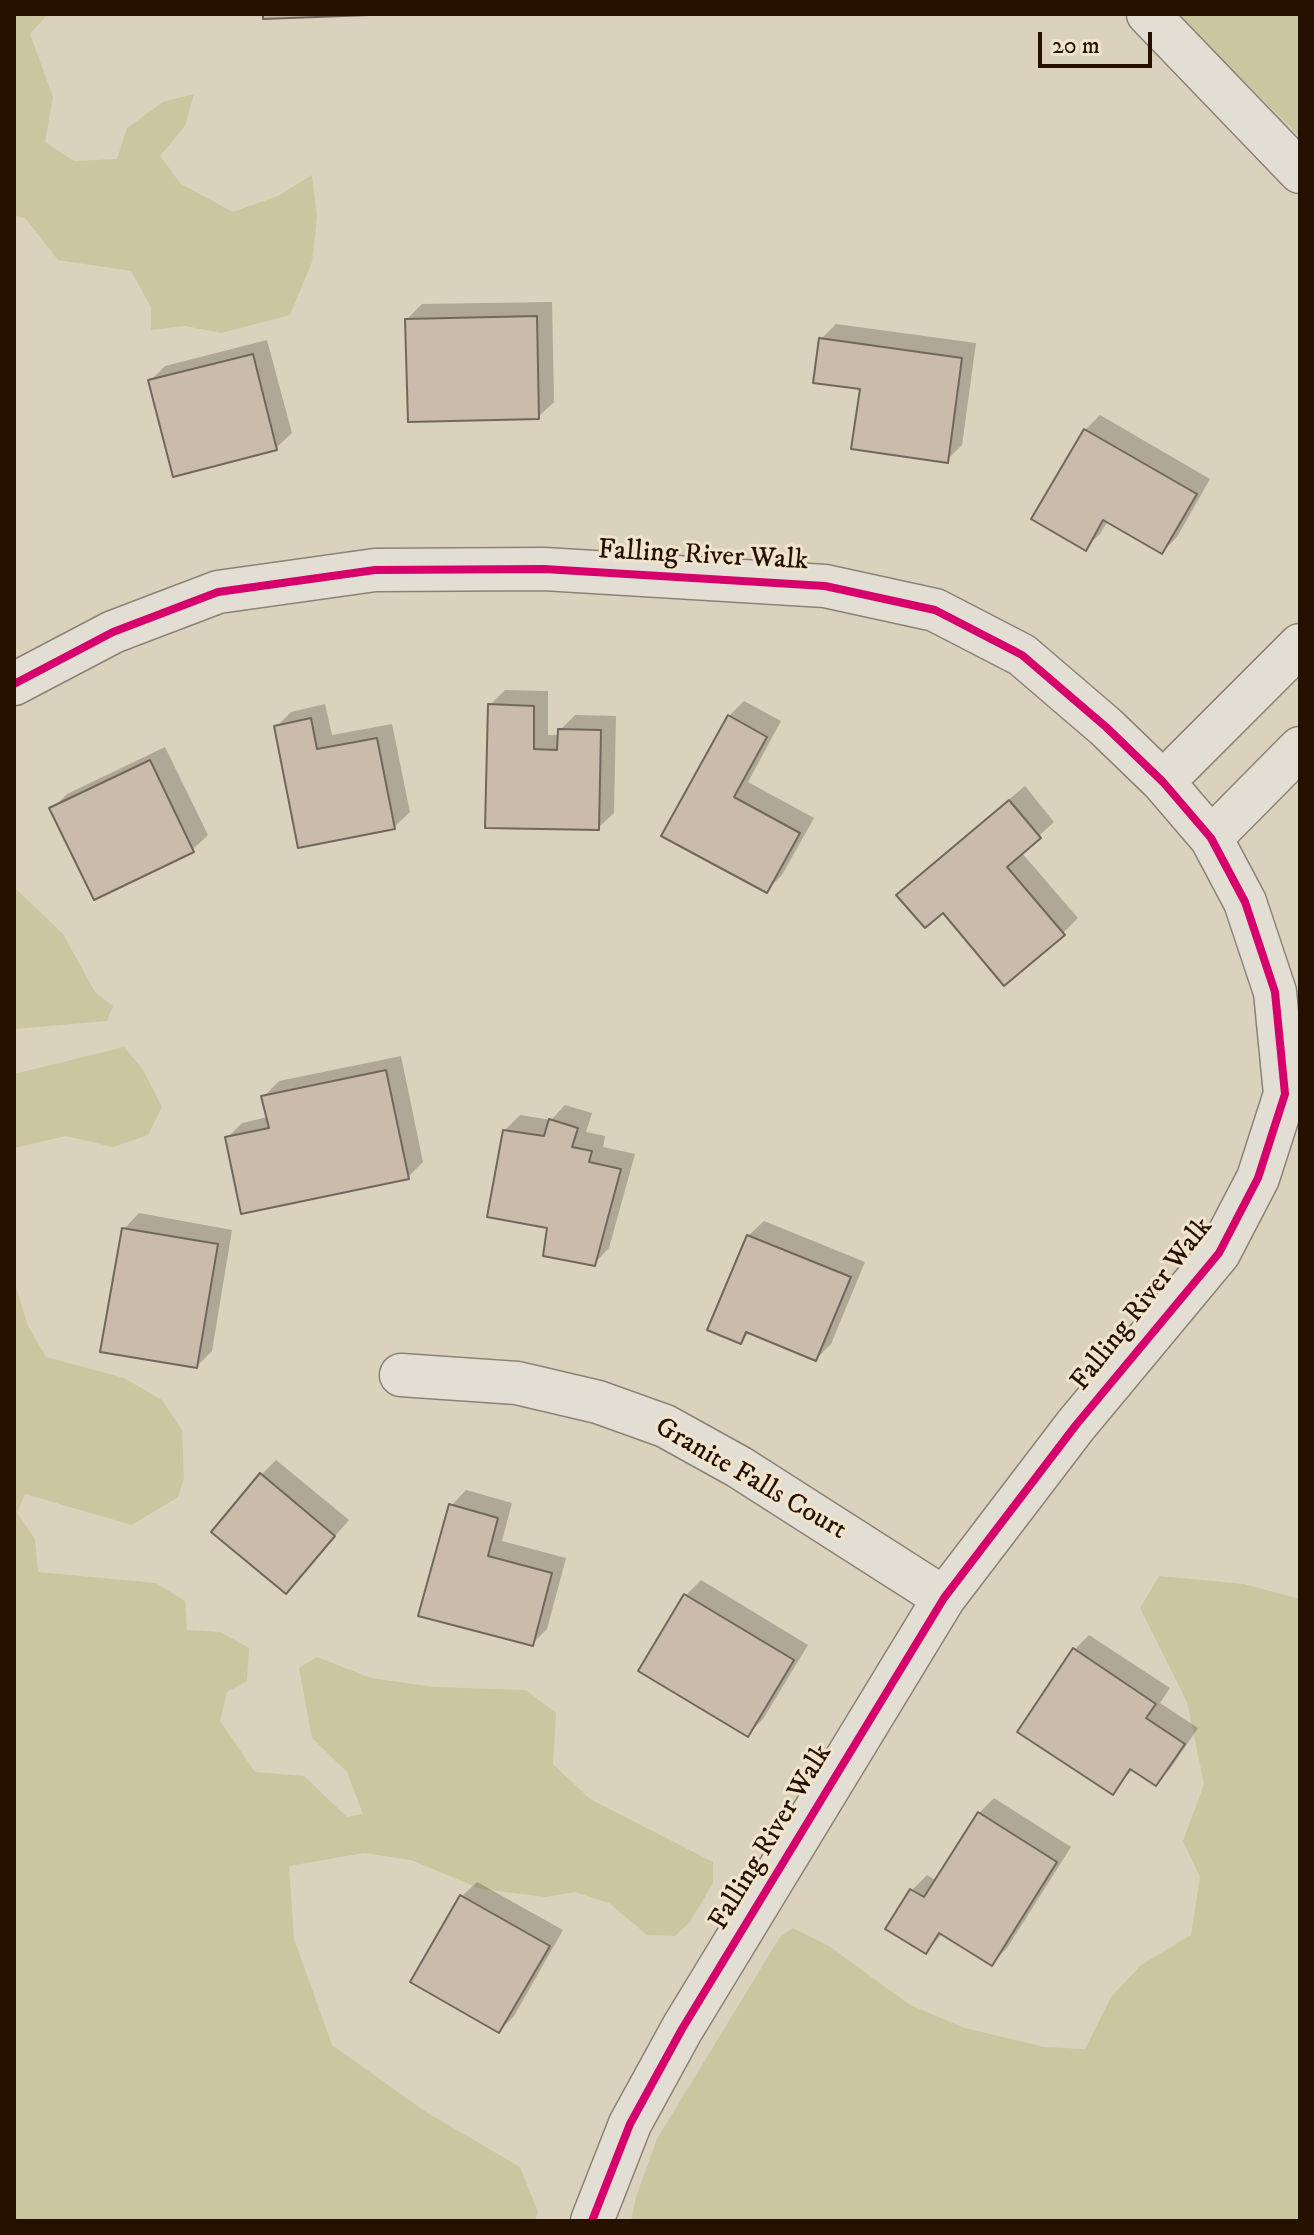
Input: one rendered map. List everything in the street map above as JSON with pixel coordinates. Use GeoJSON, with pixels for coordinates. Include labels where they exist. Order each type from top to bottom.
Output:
{"type":"FeatureCollection","features":[{"type":"Feature","properties":{"kind":"street"},"geometry":{"type":"LineString","coordinates":[[1148,14],[1300,172]]}},
{"type":"Feature","properties":{"kind":"street","name":"Falling River Walk"},"geometry":{"type":"LineString","coordinates":[[14,684],[113,632],[218,592],[375,570],[544,569],[825,586],[935,610],[1022,655],[1106,727],[1163,782],[1211,838],[1245,902],[1275,992],[1285,1094],[1258,1178],[1219,1253],[1076,1425],[944,1598],[682,2029],[630,2124],[592,2221]]}},
{"type":"Feature","properties":{"kind":"street"},"geometry":{"type":"LineString","coordinates":[[1163,782],[1300,645]]}},
{"type":"Feature","properties":{"kind":"street"},"geometry":{"type":"LineString","coordinates":[[1211,838],[1300,748]]}},
{"type":"Feature","properties":{"kind":"street","name":"Granite Falls Court"},"geometry":{"type":"LineString","coordinates":[[401,1375],[517,1383],[598,1402],[665,1426],[739,1467],[944,1598]]}},
{"type":"Feature","properties":{"kind":"shaded area"},"geometry":{"type":"Polygon","coordinates":[[[14,14],[48,14],[30,34],[53,97],[45,142],[74,161],[117,159],[127,128],[163,102],[194,94],[185,126],[160,156],[181,184],[233,212],[278,196],[312,175],[317,217],[312,262],[290,315],[221,333],[185,326],[151,330],[151,307],[131,271],[58,260],[26,219],[14,215],[14,14]]]}},
{"type":"Feature","properties":{"kind":"shaded area"},"geometry":{"type":"Polygon","coordinates":[[[1175,14],[1300,14],[1300,137],[1219,56],[1175,14]]]}},
{"type":"Feature","properties":{"kind":"shaded area"},"geometry":{"type":"Polygon","coordinates":[[[14,887],[63,934],[95,992],[113,1006],[107,1021],[14,1029],[14,887]]]}},
{"type":"Feature","properties":{"kind":"shaded area"},"geometry":{"type":"Polygon","coordinates":[[[124,1047],[142,1068],[162,1107],[148,1135],[113,1147],[66,1136],[14,1148],[14,1074],[124,1047]]]}},
{"type":"Feature","properties":{"kind":"shaded area"},"geometry":{"type":"Polygon","coordinates":[[[14,1281],[28,1326],[46,1357],[124,1378],[162,1400],[182,1430],[184,1479],[178,1497],[132,1525],[25,1494],[17,1513],[35,1539],[38,1572],[156,1583],[185,1601],[187,1630],[220,1632],[249,1648],[247,1681],[227,1692],[220,1721],[255,1772],[304,1776],[347,1817],[363,1814],[347,1772],[312,1738],[299,1668],[317,1657],[371,1678],[434,1687],[526,1690],[556,1713],[553,1764],[590,1799],[713,1862],[713,1883],[690,1922],[675,1936],[647,1935],[609,1903],[575,1892],[546,1897],[481,1889],[411,1860],[364,1853],[289,1866],[294,1939],[332,2045],[426,2112],[520,2167],[538,2212],[535,2221],[14,2221],[14,1281]]]}},
{"type":"Feature","properties":{"kind":"shaded area"},"geometry":{"type":"Polygon","coordinates":[[[1159,1576],[1244,1584],[1300,1599],[1300,2221],[631,2221],[636,2197],[657,2139],[780,1937],[793,1928],[829,1946],[910,2005],[965,2028],[1044,2047],[1085,2049],[1111,1997],[1141,1965],[1191,1935],[1200,1877],[1183,1841],[1204,1784],[1187,1702],[1140,1608],[1159,1576]]]}},
{"type":"Feature","properties":{"kind":"building"},"geometry":{"type":"Polygon","coordinates":[[[263,14],[370,14],[370,15],[263,19],[263,14]]]}},
{"type":"Feature","properties":{"kind":"building"},"geometry":{"type":"Polygon","coordinates":[[[537,316],[539,419],[408,422],[405,319],[537,316]]]}},
{"type":"Feature","properties":{"kind":"building"},"geometry":{"type":"Polygon","coordinates":[[[819,338],[962,358],[948,463],[851,449],[860,389],[813,383],[819,338]]]}},
{"type":"Feature","properties":{"kind":"building"},"geometry":{"type":"Polygon","coordinates":[[[253,354],[277,450],[173,477],[148,380],[253,354]]]}},
{"type":"Feature","properties":{"kind":"building"},"geometry":{"type":"Polygon","coordinates":[[[1084,429],[1197,494],[1162,554],[1103,520],[1086,551],[1031,519],[1084,429]]]}},
{"type":"Feature","properties":{"kind":"building"},"geometry":{"type":"Polygon","coordinates":[[[488,704],[534,706],[534,749],[557,750],[558,729],[601,730],[599,830],[485,828],[488,704]]]}},
{"type":"Feature","properties":{"kind":"building"},"geometry":{"type":"Polygon","coordinates":[[[728,715],[767,737],[734,797],[800,833],[767,893],[661,836],[728,715]]]}},
{"type":"Feature","properties":{"kind":"building"},"geometry":{"type":"Polygon","coordinates":[[[311,718],[317,749],[377,738],[395,829],[298,848],[274,726],[311,718]]]}},
{"type":"Feature","properties":{"kind":"building"},"geometry":{"type":"Polygon","coordinates":[[[150,760],[194,852],[94,900],[49,808],[150,760]]]}},
{"type":"Feature","properties":{"kind":"building"},"geometry":{"type":"Polygon","coordinates":[[[1009,800],[1041,838],[1007,867],[1065,935],[1004,986],[943,913],[925,928],[896,895],[1009,800]]]}},
{"type":"Feature","properties":{"kind":"building"},"geometry":{"type":"Polygon","coordinates":[[[386,1070],[409,1179],[241,1214],[225,1137],[269,1128],[261,1096],[386,1070]]]}},
{"type":"Feature","properties":{"kind":"building"},"geometry":{"type":"Polygon","coordinates":[[[549,1119],[578,1128],[572,1147],[592,1151],[589,1162],[621,1169],[595,1266],[543,1256],[547,1228],[487,1217],[503,1130],[544,1136],[549,1119]]]}},
{"type":"Feature","properties":{"kind":"building"},"geometry":{"type":"Polygon","coordinates":[[[122,1228],[218,1244],[197,1368],[100,1352],[122,1228]]]}},
{"type":"Feature","properties":{"kind":"building"},"geometry":{"type":"Polygon","coordinates":[[[747,1235],[851,1277],[816,1361],[746,1332],[741,1344],[707,1330],[747,1235]]]}},
{"type":"Feature","properties":{"kind":"building"},"geometry":{"type":"Polygon","coordinates":[[[260,1473],[335,1536],[286,1594],[211,1532],[260,1473]]]}},
{"type":"Feature","properties":{"kind":"building"},"geometry":{"type":"Polygon","coordinates":[[[449,1504],[498,1518],[488,1556],[552,1573],[533,1646],[418,1616],[449,1504]]]}},
{"type":"Feature","properties":{"kind":"building"},"geometry":{"type":"Polygon","coordinates":[[[684,1594],[794,1660],[748,1737],[638,1671],[684,1594]]]}},
{"type":"Feature","properties":{"kind":"building"},"geometry":{"type":"Polygon","coordinates":[[[1073,1648],[1156,1704],[1146,1718],[1185,1744],[1156,1786],[1130,1769],[1113,1795],[1017,1732],[1073,1648]]]}},
{"type":"Feature","properties":{"kind":"building"},"geometry":{"type":"Polygon","coordinates":[[[978,1812],[1057,1862],[992,1966],[939,1933],[926,1954],[885,1929],[910,1889],[924,1897],[978,1812]]]}},
{"type":"Feature","properties":{"kind":"building"},"geometry":{"type":"Polygon","coordinates":[[[460,1895],[550,1946],[499,2033],[410,1982],[460,1895]]]}},
{"type":"Feature","properties":{"kind":"cycle path"},"geometry":{"type":"LineString","coordinates":[[14,684],[113,632],[218,592],[375,570],[544,569],[825,586],[935,610],[1022,655],[1106,727],[1163,782],[1211,838],[1245,902],[1275,992],[1285,1094],[1258,1178],[1219,1253],[1076,1425],[944,1598],[682,2029],[630,2124],[592,2221]]}}]}
